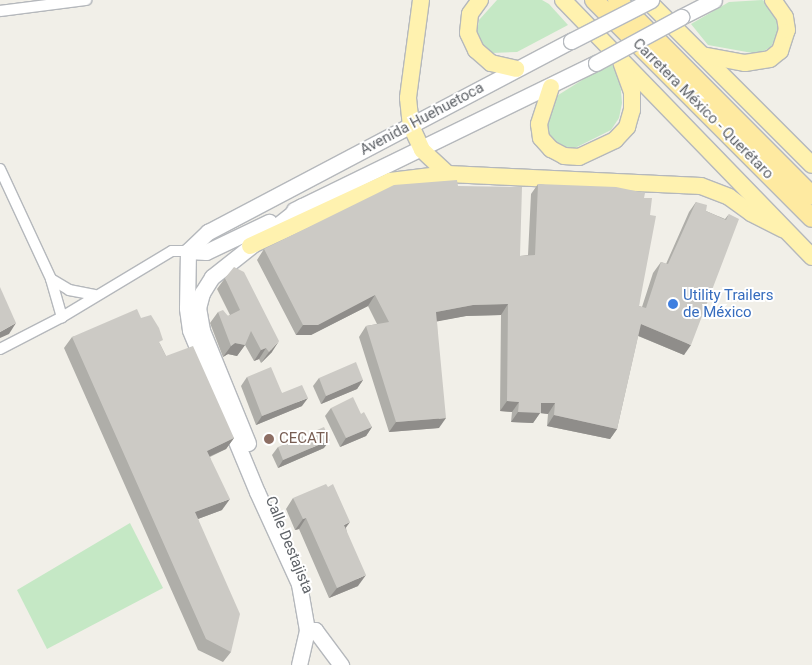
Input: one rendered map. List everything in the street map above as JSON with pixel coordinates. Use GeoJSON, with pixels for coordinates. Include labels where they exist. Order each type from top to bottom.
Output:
{"type":"FeatureCollection","features":[{"type":"Feature","properties":{"kind":"highway","name":"Carretera México - Querétaro"},"geometry":{"type":"LineString","coordinates":[[594,0],[812,218]]}},
{"type":"Feature","properties":{"kind":"highway","name":"Carretera México - Querétaro"},"geometry":{"type":"LineString","coordinates":[[617,0],[812,196]]}},
{"type":"Feature","properties":{"kind":"main road"},"geometry":{"type":"LineString","coordinates":[[421,0],[408,98],[410,126],[422,150],[448,174]]}},
{"type":"Feature","properties":{"kind":"main road"},"geometry":{"type":"LineString","coordinates":[[480,0],[470,14],[468,33],[476,50],[491,63],[516,69]]}},
{"type":"Feature","properties":{"kind":"main road"},"geometry":{"type":"LineString","coordinates":[[563,0],[812,257]]}},
{"type":"Feature","properties":{"kind":"main road"},"geometry":{"type":"LineString","coordinates":[[649,0],[812,165]]}},
{"type":"Feature","properties":{"kind":"main road","name":"Avenida Huehuetoca"},"geometry":{"type":"LineString","coordinates":[[191,246],[516,69],[649,0]]}},
{"type":"Feature","properties":{"kind":"main road","name":"Avenida Huehuetoca"},"geometry":{"type":"LineString","coordinates":[[302,206],[551,87],[714,0]]}},
{"type":"Feature","properties":{"kind":"main road"},"geometry":{"type":"LineString","coordinates":[[702,55],[745,63],[770,59],[780,51],[787,30],[785,17],[773,0]]}},
{"type":"Feature","properties":{"kind":"main road"},"geometry":{"type":"LineString","coordinates":[[551,87],[539,124],[541,138],[564,156],[579,156],[600,149],[627,127],[632,110],[632,92],[621,60]]}},
{"type":"Feature","properties":{"kind":"main road"},"geometry":{"type":"LineString","coordinates":[[250,246],[390,181],[448,174],[701,186],[729,197],[751,213],[784,229]]}},
{"type":"Feature","properties":{"kind":"main road"},"geometry":{"type":"LineString","coordinates":[[191,246],[197,254],[218,248],[302,206]]}},
{"type":"Feature","properties":{"kind":"main road"},"geometry":{"type":"LineString","coordinates":[[262,491],[202,330],[198,308],[202,293],[212,277],[302,206]]}},
{"type":"Feature","properties":{"kind":"main road"},"geometry":{"type":"LineString","coordinates":[[191,246],[186,294],[190,330],[262,491]]}},
{"type":"Feature","properties":{"kind":"main road","name":"Calle Destajista"},"geometry":{"type":"LineString","coordinates":[[262,491],[299,584],[311,630],[308,665]]}},
{"type":"Feature","properties":{"kind":"main road","name":"Calle Destajista"},"geometry":{"type":"LineString","coordinates":[[299,665],[311,630]]}},
{"type":"Feature","properties":{"kind":"main road","name":"Calle Destajista"},"geometry":{"type":"LineString","coordinates":[[311,630],[341,665]]}},
{"type":"Feature","properties":{"kind":"street"},"geometry":{"type":"LineString","coordinates":[[0,11],[86,0]]}},
{"type":"Feature","properties":{"kind":"street"},"geometry":{"type":"LineString","coordinates":[[0,169],[50,279],[62,317]]}},
{"type":"Feature","properties":{"kind":"street","name":"Avenida Huehuetoca"},"geometry":{"type":"LineString","coordinates":[[0,349],[62,317],[95,294],[172,251],[191,246]]}},
{"type":"Feature","properties":{"kind":"street"},"geometry":{"type":"LineString","coordinates":[[50,279],[69,290],[95,294]]}},
{"type":"Feature","properties":{"kind":"green space"},"geometry":{"type":"Polygon","coordinates":[[[497,0],[542,0],[549,4],[568,25],[517,52],[492,53],[480,41],[477,31],[479,20],[497,0]]]}},
{"type":"Feature","properties":{"kind":"green space"},"geometry":{"type":"Polygon","coordinates":[[[762,0],[771,3],[779,30],[771,47],[758,54],[708,45],[691,24],[729,2],[762,0]]]}},
{"type":"Feature","properties":{"kind":"green space"},"geometry":{"type":"Polygon","coordinates":[[[611,62],[620,80],[622,103],[619,118],[611,130],[573,149],[564,150],[546,138],[547,102],[611,62]]]}},
{"type":"Feature","properties":{"kind":"green space"},"geometry":{"type":"Polygon","coordinates":[[[130,523],[163,588],[47,649],[17,590],[130,523]]]}},
{"type":"Feature","properties":{"kind":"building"},"geometry":{"type":"Polygon","coordinates":[[[457,180],[458,186],[522,187],[520,256],[535,255],[538,184],[616,187],[645,193],[644,198],[652,198],[650,215],[656,216],[639,306],[646,308],[661,262],[668,264],[696,202],[707,205],[706,211],[726,220],[729,214],[739,219],[691,345],[641,324],[617,429],[554,415],[555,403],[541,403],[541,413],[518,412],[519,402],[507,401],[508,304],[473,305],[436,312],[446,418],[396,422],[366,326],[389,322],[375,295],[318,325],[303,325],[264,249],[394,185],[457,180]]]}},
{"type":"Feature","properties":{"kind":"building"},"geometry":{"type":"Polygon","coordinates":[[[234,267],[244,272],[279,341],[269,352],[266,348],[261,350],[251,331],[245,345],[235,343],[231,346],[218,312],[223,310],[228,316],[240,310],[225,278],[234,267]]]}},
{"type":"Feature","properties":{"kind":"building"},"geometry":{"type":"Polygon","coordinates":[[[0,287],[16,323],[0,332],[0,287]]]}},
{"type":"Feature","properties":{"kind":"building"},"geometry":{"type":"Polygon","coordinates":[[[137,309],[141,318],[151,315],[159,328],[163,340],[159,342],[166,356],[193,346],[234,438],[207,451],[230,499],[195,512],[240,614],[231,652],[206,639],[72,337],[137,309]]]}},
{"type":"Feature","properties":{"kind":"building"},"geometry":{"type":"Polygon","coordinates":[[[356,362],[363,380],[326,396],[319,378],[356,362]]]}},
{"type":"Feature","properties":{"kind":"building"},"geometry":{"type":"Polygon","coordinates":[[[271,367],[282,393],[302,385],[308,398],[262,416],[247,377],[271,367]]]}},
{"type":"Feature","properties":{"kind":"building"},"geometry":{"type":"Polygon","coordinates":[[[353,397],[361,414],[364,412],[372,427],[346,438],[331,408],[353,397]]]}},
{"type":"Feature","properties":{"kind":"building"},"geometry":{"type":"Polygon","coordinates":[[[324,427],[330,440],[283,460],[278,447],[324,427]]]}},
{"type":"Feature","properties":{"kind":"building"},"geometry":{"type":"Polygon","coordinates":[[[326,484],[328,487],[333,484],[350,522],[344,525],[366,575],[337,588],[306,518],[303,519],[293,498],[326,484]]]}},
{"type":"Feature","properties":{"kind":"place","name":"Utility Trailers de México"},"geometry":{"type":"Point","coordinates":[673,304]}},
{"type":"Feature","properties":{"kind":"place","name":"CECATI"},"geometry":{"type":"Point","coordinates":[269,439]}}]}
